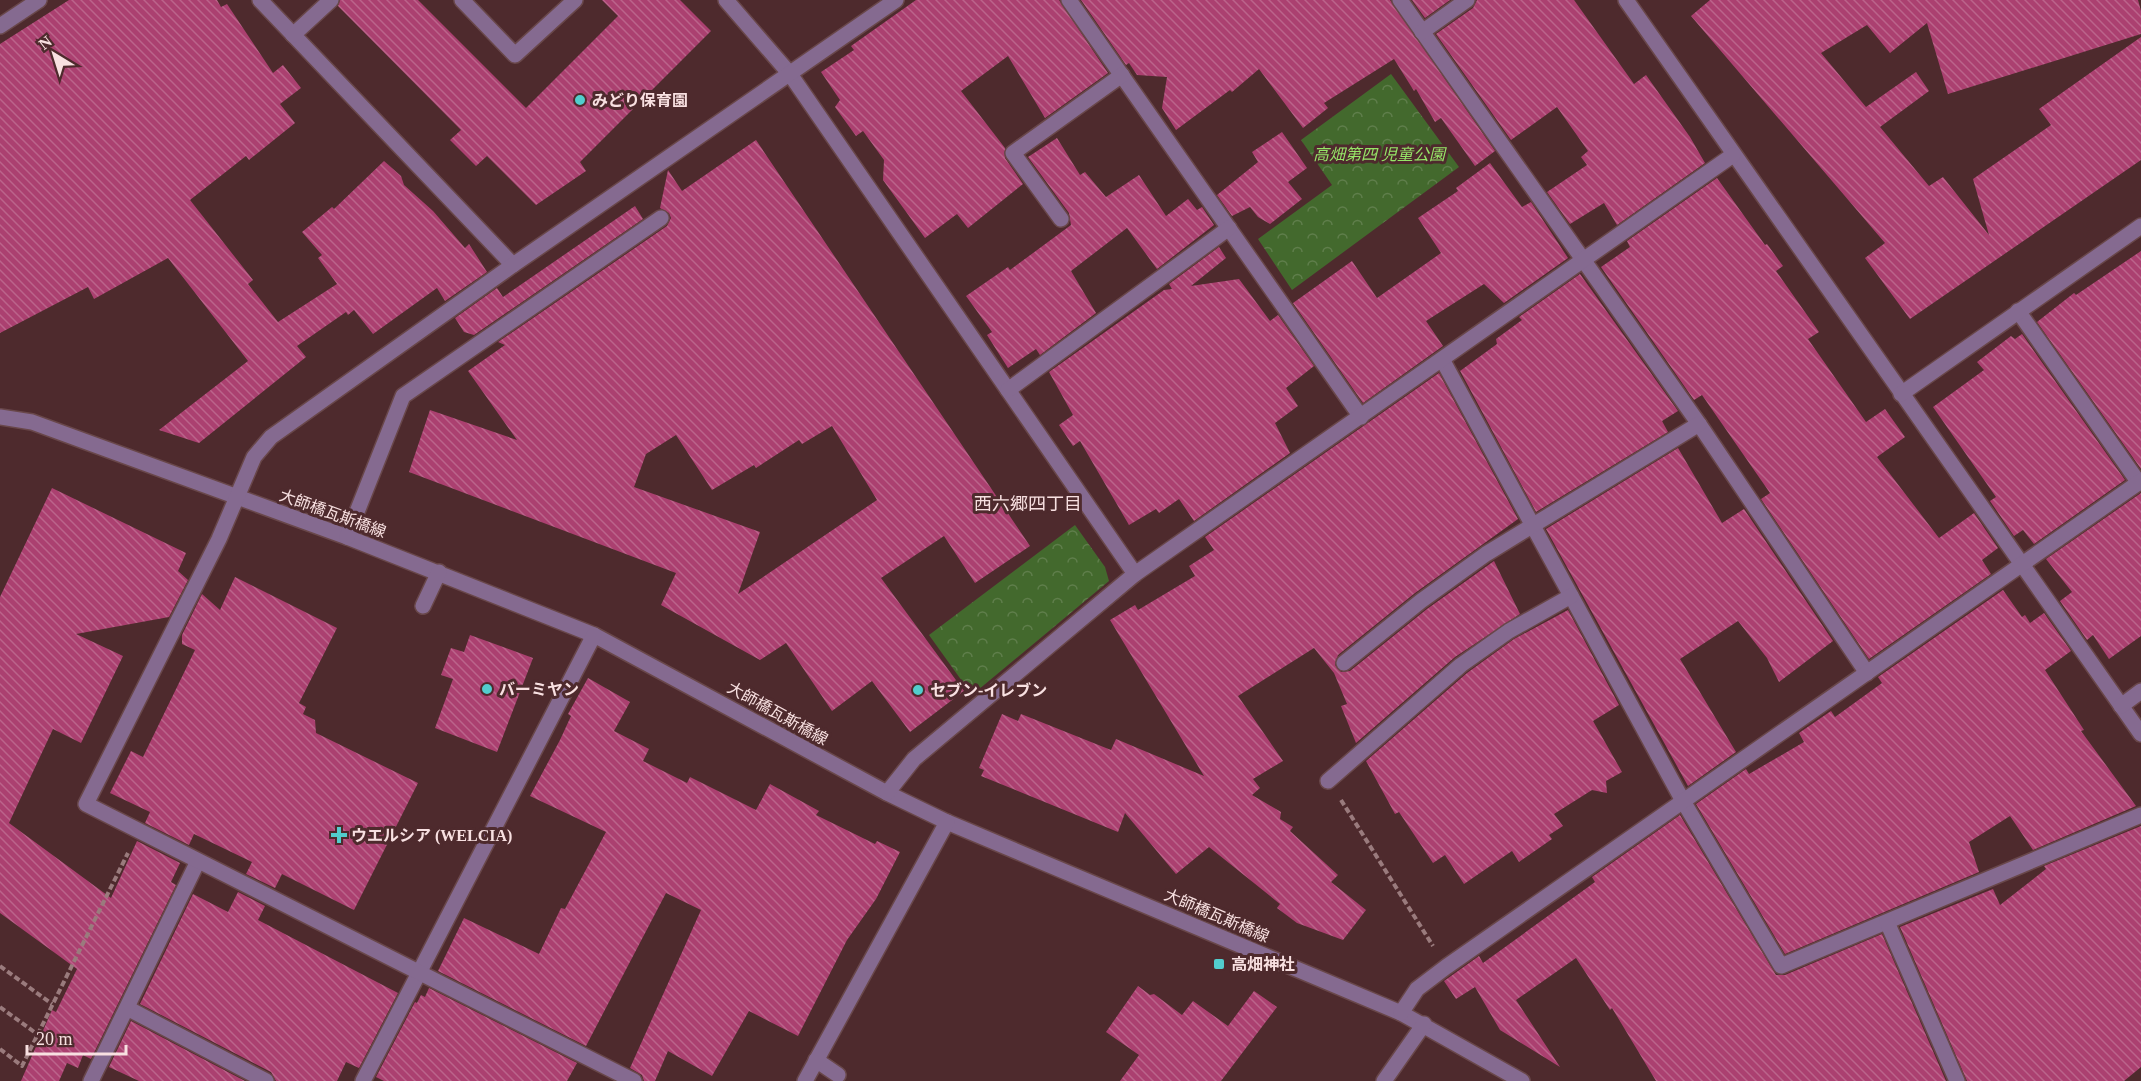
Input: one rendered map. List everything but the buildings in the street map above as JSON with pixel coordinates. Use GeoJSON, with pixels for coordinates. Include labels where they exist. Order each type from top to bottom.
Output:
{"type":"FeatureCollection","features":[{"type":"Feature","properties":{"kind":"street"},"geometry":{"type":"LineString","coordinates":[[0,26],[39,0]]}},
{"type":"Feature","properties":{"kind":"street"},"geometry":{"type":"LineString","coordinates":[[260,0],[513,265]]}},
{"type":"Feature","properties":{"kind":"street"},"geometry":{"type":"LineString","coordinates":[[293,35],[331,0]]}},
{"type":"Feature","properties":{"kind":"street"},"geometry":{"type":"LineString","coordinates":[[462,0],[515,55],[575,0]]}},
{"type":"Feature","properties":{"kind":"street"},"geometry":{"type":"LineString","coordinates":[[726,0],[790,74],[1135,574]]}},
{"type":"Feature","properties":{"kind":"street"},"geometry":{"type":"LineString","coordinates":[[1069,0],[1361,417]]}},
{"type":"Feature","properties":{"kind":"street"},"geometry":{"type":"LineString","coordinates":[[1400,0],[1699,424],[1867,673]]}},
{"type":"Feature","properties":{"kind":"street"},"geometry":{"type":"LineString","coordinates":[[1422,32],[1467,0]]}},
{"type":"Feature","properties":{"kind":"street"},"geometry":{"type":"LineString","coordinates":[[1626,0],[2020,565],[2141,734]]}},
{"type":"Feature","properties":{"kind":"street"},"geometry":{"type":"LineString","coordinates":[[634,1081],[86,804],[219,539],[254,457],[271,437],[513,265],[790,74],[885,3]]}},
{"type":"Feature","properties":{"kind":"street"},"geometry":{"type":"LineString","coordinates":[[1061,219],[1014,153],[1122,75]]}},
{"type":"Feature","properties":{"kind":"street"},"geometry":{"type":"LineString","coordinates":[[887,794],[914,759],[1135,574],[1443,361],[1733,155]]}},
{"type":"Feature","properties":{"kind":"street"},"geometry":{"type":"LineString","coordinates":[[347,537],[403,396],[661,218]]}},
{"type":"Feature","properties":{"kind":"street"},"geometry":{"type":"LineString","coordinates":[[1901,394],[2141,226]]}},
{"type":"Feature","properties":{"kind":"street"},"geometry":{"type":"LineString","coordinates":[[1008,390],[1229,228]]}},
{"type":"Feature","properties":{"kind":"street"},"geometry":{"type":"LineString","coordinates":[[1401,1013],[1417,989],[1446,967],[2140,482],[2019,311]]}},
{"type":"Feature","properties":{"kind":"street"},"geometry":{"type":"LineString","coordinates":[[1443,361],[1683,801],[1781,966],[2141,815]]}},
{"type":"Feature","properties":{"kind":"street","name":"大師橋瓦斯橋線"},"geometry":{"type":"LineString","coordinates":[[0,417],[32,422],[347,537],[594,635],[887,794],[947,822],[1401,1013],[1522,1081]]}},
{"type":"Feature","properties":{"kind":"street"},"geometry":{"type":"LineString","coordinates":[[1344,663],[1476,560],[1699,424]]}},
{"type":"Feature","properties":{"kind":"street"},"geometry":{"type":"LineString","coordinates":[[423,606],[439,573]]}},
{"type":"Feature","properties":{"kind":"street"},"geometry":{"type":"LineString","coordinates":[[1328,781],[1461,665],[1509,631],[1571,596]]}},
{"type":"Feature","properties":{"kind":"street"},"geometry":{"type":"LineString","coordinates":[[363,1081],[594,635]]}},
{"type":"Feature","properties":{"kind":"street"},"geometry":{"type":"LineString","coordinates":[[2121,706],[2141,692]]}},
{"type":"Feature","properties":{"kind":"street"},"geometry":{"type":"LineString","coordinates":[[805,1081],[947,822]]}},
{"type":"Feature","properties":{"kind":"street"},"geometry":{"type":"LineString","coordinates":[[96,1079],[127,1008],[198,861]]}},
{"type":"Feature","properties":{"kind":"street"},"geometry":{"type":"LineString","coordinates":[[1887,922],[1958,1081]]}},
{"type":"Feature","properties":{"kind":"street"},"geometry":{"type":"LineString","coordinates":[[127,1008],[266,1081]]}},
{"type":"Feature","properties":{"kind":"street"},"geometry":{"type":"LineString","coordinates":[[1384,1081],[1424,1024]]}},
{"type":"Feature","properties":{"kind":"street"},"geometry":{"type":"LineString","coordinates":[[816,1060],[838,1075]]}},
{"type":"Feature","properties":{"kind":"path"},"geometry":{"type":"LineString","coordinates":[[1328,781],[1446,967]]}},
{"type":"Feature","properties":{"kind":"path"},"geometry":{"type":"LineString","coordinates":[[0,1049],[22,1066],[139,831]]}},
{"type":"Feature","properties":{"kind":"path"},"geometry":{"type":"LineString","coordinates":[[0,966],[52,1004]]}},
{"type":"Feature","properties":{"kind":"path"},"geometry":{"type":"LineString","coordinates":[[0,1007],[37,1034]]}},
{"type":"Feature","properties":{"kind":"green space","name":"高畑第四 児童公園"},"geometry":{"type":"Polygon","coordinates":[[[1391,74],[1459,167],[1292,290],[1258,239],[1332,185],[1301,140],[1391,74]]]}},
{"type":"Feature","properties":{"kind":"green space"},"geometry":{"type":"Polygon","coordinates":[[[1075,525],[1105,567],[1109,581],[972,695],[929,635],[1075,525]]]}},
{"type":"Feature","properties":{"kind":"place","name":"みどり保育園"},"geometry":{"type":"Point","coordinates":[580,100]}},
{"type":"Feature","properties":{"kind":"place","name":"バーミヤン"},"geometry":{"type":"Point","coordinates":[487,689]}},
{"type":"Feature","properties":{"kind":"place","name":"セブン-イレブン"},"geometry":{"type":"Point","coordinates":[918,690]}},
{"type":"Feature","properties":{"kind":"place","name":"ウエルシア (WELCIA)"},"geometry":{"type":"Point","coordinates":[339,835]}},
{"type":"Feature","properties":{"kind":"place","name":"高畑神社"},"geometry":{"type":"Point","coordinates":[1219,964]}},
{"type":"Feature","properties":{"kind":"district","name":"西六郷四丁目"},"geometry":{"type":"Point","coordinates":[1028,504]}}]}
